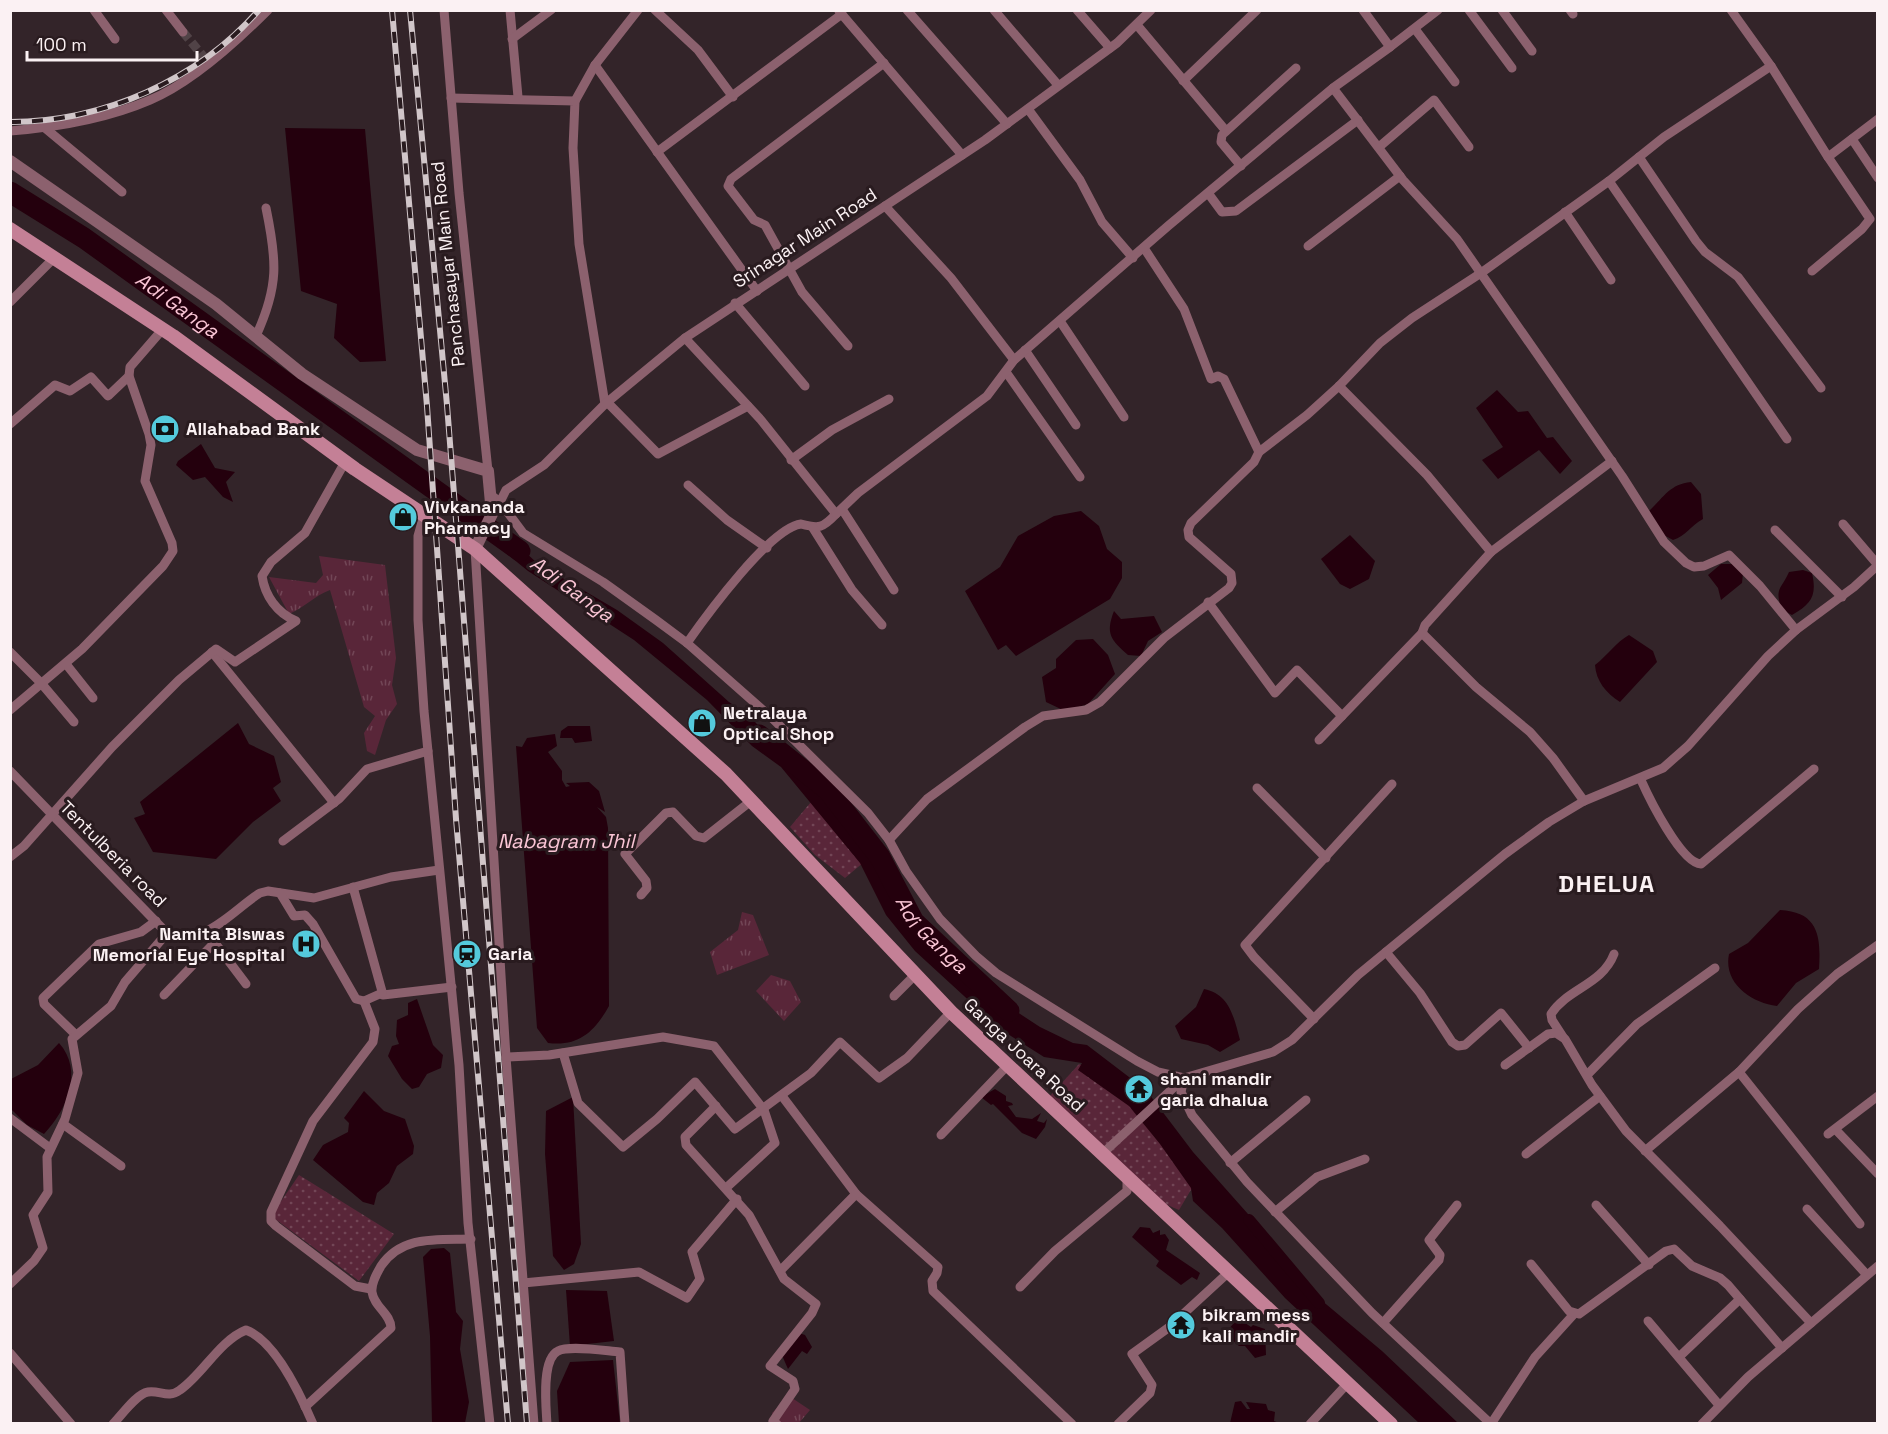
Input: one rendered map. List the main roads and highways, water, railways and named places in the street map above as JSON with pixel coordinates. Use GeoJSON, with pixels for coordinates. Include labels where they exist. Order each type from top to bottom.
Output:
{"type":"FeatureCollection","features":[{"type":"Feature","properties":{"kind":"main road","name":"Ganga Joara Road"},"geometry":{"type":"LineString","coordinates":[[10,229],[162,330],[345,462],[476,549],[726,774],[951,1012],[1391,1424]]}},
{"type":"Feature","properties":{"kind":"water"},"geometry":{"type":"Polygon","coordinates":[[[285,128],[365,129],[386,361],[360,362],[334,338],[337,304],[301,291],[285,128]]]}},
{"type":"Feature","properties":{"kind":"water"},"geometry":{"type":"Polygon","coordinates":[[[1497,390],[1518,412],[1528,411],[1547,438],[1553,437],[1572,461],[1560,474],[1539,450],[1498,479],[1482,460],[1503,447],[1476,408],[1497,390]]]}},
{"type":"Feature","properties":{"kind":"water"},"geometry":{"type":"Polygon","coordinates":[[[201,444],[215,468],[235,472],[226,482],[233,502],[223,497],[205,477],[193,480],[176,465],[201,444]]]}},
{"type":"Feature","properties":{"kind":"water"},"geometry":{"type":"Polygon","coordinates":[[[1691,482],[1701,494],[1703,519],[1673,540],[1660,533],[1649,511],[1672,488],[1691,482]]]}},
{"type":"Feature","properties":{"kind":"water"},"geometry":{"type":"Polygon","coordinates":[[[1081,511],[1099,526],[1107,549],[1122,562],[1122,578],[1110,599],[1016,656],[1006,645],[998,650],[965,591],[1000,567],[1018,536],[1054,516],[1081,511]]]}},
{"type":"Feature","properties":{"kind":"water"},"geometry":{"type":"Polygon","coordinates":[[[497,526],[537,563],[617,610],[663,643],[729,702],[750,716],[789,762],[836,803],[881,865],[920,927],[950,961],[985,991],[1040,1027],[1073,1043],[1087,1045],[1146,1090],[1193,1152],[1248,1214],[1270,1249],[1302,1284],[1382,1351],[1458,1423],[1419,1423],[1285,1298],[1222,1228],[1193,1201],[1191,1188],[1160,1144],[1129,1106],[1078,1070],[1082,1063],[1044,1057],[1000,1029],[915,951],[886,915],[860,863],[781,767],[752,746],[707,700],[634,640],[528,571],[497,546],[497,526]]]}},
{"type":"Feature","properties":{"kind":"water"},"geometry":{"type":"Polygon","coordinates":[[[1350,535],[1375,561],[1369,579],[1350,589],[1340,584],[1321,559],[1350,535]]]}},
{"type":"Feature","properties":{"kind":"water"},"geometry":{"type":"Polygon","coordinates":[[[1721,564],[1732,564],[1743,573],[1742,583],[1721,600],[1718,588],[1708,575],[1721,564]]]}},
{"type":"Feature","properties":{"kind":"water"},"geometry":{"type":"Polygon","coordinates":[[[1803,570],[1812,573],[1813,593],[1808,603],[1792,615],[1782,610],[1779,593],[1789,572],[1803,570]]]}},
{"type":"Feature","properties":{"kind":"water"},"geometry":{"type":"Polygon","coordinates":[[[1114,611],[1121,619],[1154,616],[1162,632],[1148,641],[1141,656],[1128,655],[1111,636],[1110,625],[1114,611]]]}},
{"type":"Feature","properties":{"kind":"water"},"geometry":{"type":"Polygon","coordinates":[[[1629,635],[1653,651],[1657,662],[1620,702],[1603,686],[1597,676],[1595,665],[1629,635]]]}},
{"type":"Feature","properties":{"kind":"water"},"geometry":{"type":"Polygon","coordinates":[[[1093,639],[1108,655],[1115,674],[1088,704],[1065,711],[1046,702],[1042,677],[1056,668],[1056,659],[1076,640],[1093,639]]]}},
{"type":"Feature","properties":{"kind":"water"},"geometry":{"type":"Polygon","coordinates":[[[238,723],[249,744],[274,756],[281,782],[273,788],[281,801],[253,822],[216,859],[153,852],[134,818],[145,814],[140,802],[238,723]]]}},
{"type":"Feature","properties":{"kind":"water"},"geometry":{"type":"Polygon","coordinates":[[[568,726],[590,726],[592,741],[575,743],[572,738],[560,738],[561,731],[568,726]]]}},
{"type":"Feature","properties":{"kind":"water","name":"Nabagram Jhil"},"geometry":{"type":"Polygon","coordinates":[[[555,734],[557,746],[548,752],[562,771],[562,780],[566,787],[570,786],[566,783],[589,782],[599,791],[605,812],[597,807],[606,817],[608,828],[609,1006],[592,1030],[577,1040],[559,1044],[548,1043],[537,1028],[516,746],[522,747],[527,738],[555,734]]]}},
{"type":"Feature","properties":{"kind":"water"},"geometry":{"type":"Polygon","coordinates":[[[1780,910],[1803,916],[1815,928],[1819,947],[1819,969],[1796,983],[1777,1006],[1758,1001],[1741,990],[1730,974],[1728,964],[1729,954],[1748,943],[1780,910]]]}},
{"type":"Feature","properties":{"kind":"water"},"geometry":{"type":"Polygon","coordinates":[[[1204,989],[1220,996],[1230,1008],[1240,1040],[1220,1052],[1208,1045],[1181,1039],[1175,1026],[1196,1007],[1204,989]]]}},
{"type":"Feature","properties":{"kind":"water"},"geometry":{"type":"Polygon","coordinates":[[[417,999],[433,1045],[443,1055],[441,1068],[427,1074],[419,1087],[412,1089],[402,1079],[388,1056],[392,1046],[399,1044],[396,1036],[397,1020],[408,1015],[408,1003],[417,999]]]}},
{"type":"Feature","properties":{"kind":"water"},"geometry":{"type":"Polygon","coordinates":[[[59,1043],[70,1066],[70,1090],[60,1114],[44,1134],[27,1125],[11,1109],[11,1079],[38,1065],[59,1043]]]}},
{"type":"Feature","properties":{"kind":"water"},"geometry":{"type":"Polygon","coordinates":[[[995,1089],[1006,1096],[1006,1101],[1012,1103],[1013,1105],[1008,1106],[1016,1117],[1032,1119],[1041,1113],[1037,1121],[1044,1123],[1047,1119],[1045,1127],[1036,1139],[1022,1133],[993,1104],[991,1105],[981,1097],[995,1089]]]}},
{"type":"Feature","properties":{"kind":"water"},"geometry":{"type":"Polygon","coordinates":[[[364,1091],[384,1111],[405,1119],[414,1146],[413,1154],[397,1166],[389,1183],[377,1193],[374,1205],[363,1202],[313,1160],[323,1145],[348,1132],[349,1123],[344,1118],[364,1091]]]}},
{"type":"Feature","properties":{"kind":"water"},"geometry":{"type":"Polygon","coordinates":[[[573,1097],[581,1244],[574,1264],[564,1270],[553,1256],[545,1154],[546,1111],[573,1097]]]}},
{"type":"Feature","properties":{"kind":"water"},"geometry":{"type":"Polygon","coordinates":[[[1140,1227],[1150,1228],[1153,1233],[1160,1230],[1160,1235],[1165,1234],[1169,1240],[1166,1250],[1200,1273],[1197,1280],[1192,1277],[1181,1285],[1156,1266],[1159,1261],[1132,1237],[1140,1227]]]}},
{"type":"Feature","properties":{"kind":"water"},"geometry":{"type":"Polygon","coordinates":[[[444,1248],[450,1253],[456,1312],[463,1321],[460,1349],[469,1402],[465,1423],[432,1423],[430,1336],[423,1257],[431,1249],[444,1248]]]}},
{"type":"Feature","properties":{"kind":"water"},"geometry":{"type":"Polygon","coordinates":[[[566,1290],[607,1291],[614,1341],[570,1346],[566,1290]]]}},
{"type":"Feature","properties":{"kind":"water"},"geometry":{"type":"Polygon","coordinates":[[[1238,1318],[1251,1327],[1253,1325],[1265,1329],[1266,1355],[1255,1358],[1245,1346],[1239,1346],[1228,1336],[1232,1334],[1228,1330],[1238,1318]]]}},
{"type":"Feature","properties":{"kind":"water"},"geometry":{"type":"Polygon","coordinates":[[[799,1333],[805,1335],[812,1347],[807,1354],[802,1351],[788,1369],[781,1353],[799,1333]]]}},
{"type":"Feature","properties":{"kind":"water"},"geometry":{"type":"Polygon","coordinates":[[[613,1360],[620,1423],[559,1423],[557,1391],[570,1362],[613,1360]]]}},
{"type":"Feature","properties":{"kind":"water"},"geometry":{"type":"Polygon","coordinates":[[[1241,1401],[1247,1409],[1250,1409],[1246,1402],[1266,1404],[1268,1410],[1275,1412],[1274,1421],[1279,1423],[1230,1423],[1235,1402],[1241,1401]]]}},
{"type":"Feature","properties":{"kind":"waterway","name":"Adi Ganga"},"geometry":{"type":"LineString","coordinates":[[10,192],[84,238],[520,551]]}},
{"type":"Feature","properties":{"kind":"waterway","name":"Adi Ganga"},"geometry":{"type":"LineString","coordinates":[[759,735],[828,790],[880,857],[914,922],[1009,1011]]}},
{"type":"Feature","properties":{"kind":"waterway"},"geometry":{"type":"LineString","coordinates":[[1249,1220],[1319,1303]]}},
{"type":"Feature","properties":{"kind":"tunnel"},"geometry":{"type":"LineString","coordinates":[[183,32],[208,62]]}},
{"type":"Feature","properties":{"kind":"railway"},"geometry":{"type":"LineString","coordinates":[[10,122],[45,120],[80,114],[114,105],[146,92],[178,76],[207,57],[235,35],[259,10]]}},
{"type":"Feature","properties":{"kind":"railway"},"geometry":{"type":"LineString","coordinates":[[392,10],[427,406],[456,819],[508,1424]]}},
{"type":"Feature","properties":{"kind":"railway"},"geometry":{"type":"LineString","coordinates":[[410,10],[447,405],[527,1424]]}},
{"type":"Feature","properties":{"kind":"place","name":"Allahabad Bank"},"geometry":{"type":"Point","coordinates":[165,429]}},
{"type":"Feature","properties":{"kind":"place","name":"Vivkananda Pharmacy"},"geometry":{"type":"Point","coordinates":[403,517]}},
{"type":"Feature","properties":{"kind":"place","name":"Netralaya Optical Shop"},"geometry":{"type":"Point","coordinates":[702,723]}},
{"type":"Feature","properties":{"kind":"place","name":"Namita Biswas Memorial Eye Hospital"},"geometry":{"type":"Point","coordinates":[306,944]}},
{"type":"Feature","properties":{"kind":"place","name":"Garia"},"geometry":{"type":"Point","coordinates":[467,954]}},
{"type":"Feature","properties":{"kind":"place","name":"shani mandir garia dhalua"},"geometry":{"type":"Point","coordinates":[1139,1089]}},
{"type":"Feature","properties":{"kind":"place","name":"bikram mess kali mandir"},"geometry":{"type":"Point","coordinates":[1181,1325]}},
{"type":"Feature","properties":{"kind":"district","name":"DHELUA"},"geometry":{"type":"Point","coordinates":[1607,884]}}]}
